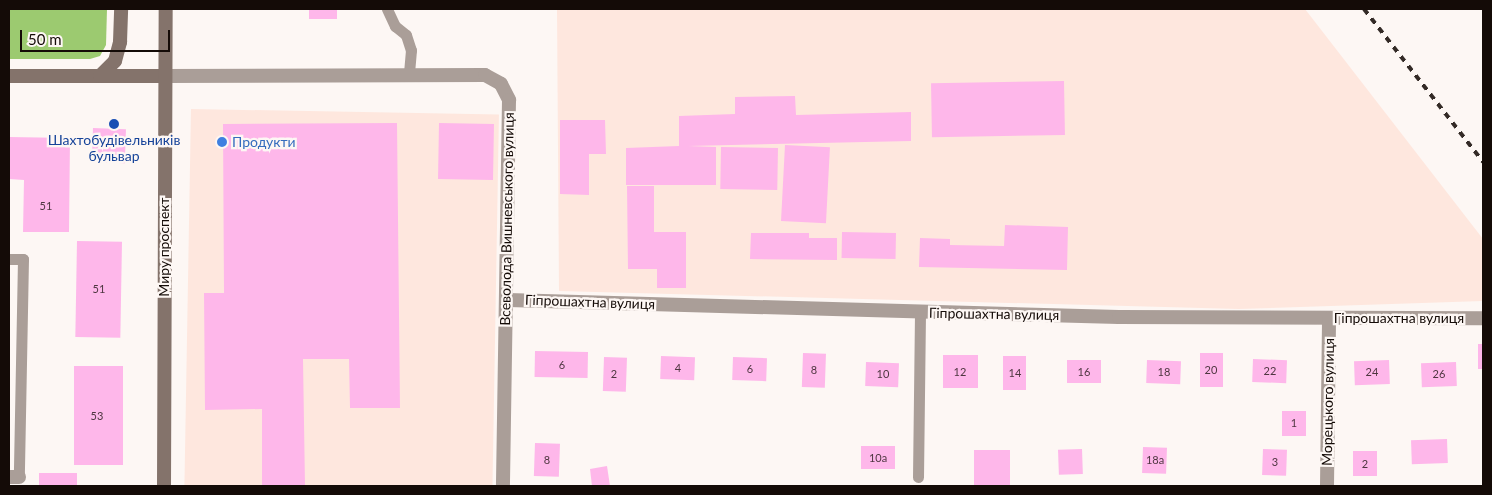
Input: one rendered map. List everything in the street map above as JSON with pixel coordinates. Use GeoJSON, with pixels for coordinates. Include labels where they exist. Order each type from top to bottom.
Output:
{"type":"FeatureCollection","features":[{"type":"Feature","properties":{"kind":"main road"},"geometry":{"type":"LineString","coordinates":[[100,76],[115,61],[120,42],[121,9]]}},
{"type":"Feature","properties":{"kind":"main road","name":"Миру проспект"},"geometry":{"type":"LineString","coordinates":[[164,486],[164,76],[166,9]]}},
{"type":"Feature","properties":{"kind":"main road"},"geometry":{"type":"LineString","coordinates":[[9,76],[164,76]]}},
{"type":"Feature","properties":{"kind":"street","name":"Всеволода Вишневського вулиця"},"geometry":{"type":"LineString","coordinates":[[164,76],[485,75],[502,84],[509,100],[503,486]]}},
{"type":"Feature","properties":{"kind":"street","name":"Гіпрошахтна вулиця"},"geometry":{"type":"LineString","coordinates":[[506,300],[920,312],[1329,319],[1483,318]]}},
{"type":"Feature","properties":{"kind":"street","name":"Морецького вулиця"},"geometry":{"type":"LineString","coordinates":[[1327,486],[1329,319]]}},
{"type":"Feature","properties":{"kind":"lane"},"geometry":{"type":"LineString","coordinates":[[387,9],[388,15],[408,42],[409,75]]}},
{"type":"Feature","properties":{"kind":"lane"},"geometry":{"type":"LineString","coordinates":[[9,259],[23,259],[15,406],[14,477]]}},
{"type":"Feature","properties":{"kind":"lane"},"geometry":{"type":"LineString","coordinates":[[918,477],[920,312]]}},
{"type":"Feature","properties":{"kind":"shaded area"},"geometry":{"type":"Polygon","coordinates":[[[557,9],[1305,9],[1483,239],[1483,301],[1239,309],[559,291],[557,9]]]}},
{"type":"Feature","properties":{"kind":"shaded area"},"geometry":{"type":"Polygon","coordinates":[[[191,109],[499,114],[492,486],[184,486],[191,109]]]}},
{"type":"Feature","properties":{"kind":"green space"},"geometry":{"type":"Polygon","coordinates":[[[9,9],[107,9],[106,45],[100,56],[90,59],[9,59],[9,9]]]}},
{"type":"Feature","properties":{"kind":"building"},"geometry":{"type":"Polygon","coordinates":[[[309,9],[337,9],[337,19],[309,19],[309,9]]]}},
{"type":"Feature","properties":{"kind":"building"},"geometry":{"type":"Polygon","coordinates":[[[1064,81],[1065,135],[932,137],[931,83],[1064,81]]]}},
{"type":"Feature","properties":{"kind":"building"},"geometry":{"type":"Polygon","coordinates":[[[795,96],[796,115],[911,112],[911,141],[688,146],[716,147],[716,185],[626,185],[626,148],[679,146],[679,116],[735,114],[735,97],[795,96]]]}},
{"type":"Feature","properties":{"kind":"building"},"geometry":{"type":"Polygon","coordinates":[[[560,120],[605,120],[606,154],[589,154],[589,195],[560,194],[560,120]]]}},
{"type":"Feature","properties":{"kind":"building"},"geometry":{"type":"Polygon","coordinates":[[[397,123],[400,408],[350,408],[349,359],[303,359],[305,486],[262,486],[262,409],[205,410],[204,293],[224,293],[223,124],[397,123]]]}},
{"type":"Feature","properties":{"kind":"building"},"geometry":{"type":"Polygon","coordinates":[[[439,123],[494,124],[493,180],[438,179],[439,123]]]}},
{"type":"Feature","properties":{"kind":"building"},"geometry":{"type":"Polygon","coordinates":[[[93,128],[126,129],[125,163],[92,162],[93,128]]]}},
{"type":"Feature","properties":{"kind":"building"},"geometry":{"type":"Polygon","coordinates":[[[9,137],[70,138],[69,232],[23,232],[24,180],[9,179],[9,137]]]}},
{"type":"Feature","properties":{"kind":"building"},"geometry":{"type":"Polygon","coordinates":[[[785,145],[830,147],[826,223],[781,221],[785,145]]]}},
{"type":"Feature","properties":{"kind":"building"},"geometry":{"type":"Polygon","coordinates":[[[721,147],[778,148],[777,190],[720,189],[721,147]]]}},
{"type":"Feature","properties":{"kind":"building"},"geometry":{"type":"Polygon","coordinates":[[[627,186],[654,186],[654,232],[686,232],[686,288],[657,288],[657,269],[628,269],[627,186]]]}},
{"type":"Feature","properties":{"kind":"building"},"geometry":{"type":"Polygon","coordinates":[[[1005,225],[1068,227],[1067,270],[919,267],[920,238],[950,239],[950,245],[1004,246],[1005,225]]]}},
{"type":"Feature","properties":{"kind":"building"},"geometry":{"type":"Polygon","coordinates":[[[842,232],[896,233],[896,259],[842,258],[842,232]]]}},
{"type":"Feature","properties":{"kind":"building"},"geometry":{"type":"Polygon","coordinates":[[[751,233],[809,233],[809,238],[837,238],[837,260],[750,259],[751,233]]]}},
{"type":"Feature","properties":{"kind":"building"},"geometry":{"type":"Polygon","coordinates":[[[77,241],[122,242],[120,338],[75,337],[77,241]]]}},
{"type":"Feature","properties":{"kind":"building"},"geometry":{"type":"Polygon","coordinates":[[[1478,344],[1483,344],[1483,369],[1478,369],[1478,344]]]}},
{"type":"Feature","properties":{"kind":"building"},"geometry":{"type":"Polygon","coordinates":[[[535,351],[588,352],[588,378],[535,377],[535,351]]]}},
{"type":"Feature","properties":{"kind":"building"},"geometry":{"type":"Polygon","coordinates":[[[803,353],[826,354],[825,388],[802,387],[803,353]]]}},
{"type":"Feature","properties":{"kind":"building"},"geometry":{"type":"Polygon","coordinates":[[[1200,353],[1223,353],[1223,387],[1200,387],[1200,353]]]}},
{"type":"Feature","properties":{"kind":"building"},"geometry":{"type":"Polygon","coordinates":[[[943,355],[978,355],[978,388],[943,388],[943,355]]]}},
{"type":"Feature","properties":{"kind":"building"},"geometry":{"type":"Polygon","coordinates":[[[661,356],[695,357],[694,380],[660,379],[661,356]]]}},
{"type":"Feature","properties":{"kind":"building"},"geometry":{"type":"Polygon","coordinates":[[[1003,356],[1026,356],[1026,390],[1003,390],[1003,356]]]}},
{"type":"Feature","properties":{"kind":"building"},"geometry":{"type":"Polygon","coordinates":[[[604,357],[627,358],[626,392],[603,391],[604,357]]]}},
{"type":"Feature","properties":{"kind":"building"},"geometry":{"type":"Polygon","coordinates":[[[733,357],[767,358],[766,381],[732,380],[733,357]]]}},
{"type":"Feature","properties":{"kind":"building"},"geometry":{"type":"Polygon","coordinates":[[[1253,359],[1287,360],[1286,383],[1252,382],[1253,359]]]}},
{"type":"Feature","properties":{"kind":"building"},"geometry":{"type":"Polygon","coordinates":[[[1067,360],[1101,360],[1101,383],[1067,383],[1067,360]]]}},
{"type":"Feature","properties":{"kind":"building"},"geometry":{"type":"Polygon","coordinates":[[[1147,360],[1181,361],[1180,384],[1146,383],[1147,360]]]}},
{"type":"Feature","properties":{"kind":"building"},"geometry":{"type":"Polygon","coordinates":[[[1389,360],[1390,384],[1355,385],[1354,361],[1389,360]]]}},
{"type":"Feature","properties":{"kind":"building"},"geometry":{"type":"Polygon","coordinates":[[[866,362],[899,363],[898,387],[865,386],[866,362]]]}},
{"type":"Feature","properties":{"kind":"building"},"geometry":{"type":"Polygon","coordinates":[[[1456,362],[1457,386],[1422,387],[1421,363],[1456,362]]]}},
{"type":"Feature","properties":{"kind":"building"},"geometry":{"type":"Polygon","coordinates":[[[74,366],[123,366],[123,465],[74,465],[74,366]]]}},
{"type":"Feature","properties":{"kind":"building"},"geometry":{"type":"Polygon","coordinates":[[[1282,411],[1306,411],[1306,436],[1282,436],[1282,411]]]}},
{"type":"Feature","properties":{"kind":"building"},"geometry":{"type":"Polygon","coordinates":[[[1447,439],[1448,463],[1412,464],[1411,440],[1447,439]]]}},
{"type":"Feature","properties":{"kind":"building"},"geometry":{"type":"Polygon","coordinates":[[[535,443],[560,444],[559,477],[534,476],[535,443]]]}},
{"type":"Feature","properties":{"kind":"building"},"geometry":{"type":"Polygon","coordinates":[[[861,446],[895,446],[895,469],[861,469],[861,446]]]}},
{"type":"Feature","properties":{"kind":"building"},"geometry":{"type":"Polygon","coordinates":[[[1143,447],[1167,448],[1166,474],[1142,473],[1143,447]]]}},
{"type":"Feature","properties":{"kind":"building"},"geometry":{"type":"Polygon","coordinates":[[[1082,449],[1083,474],[1059,475],[1058,450],[1082,449]]]}},
{"type":"Feature","properties":{"kind":"building"},"geometry":{"type":"Polygon","coordinates":[[[1263,449],[1287,450],[1286,476],[1262,475],[1263,449]]]}},
{"type":"Feature","properties":{"kind":"building"},"geometry":{"type":"Polygon","coordinates":[[[974,450],[1010,450],[1010,486],[974,486],[974,450]]]}},
{"type":"Feature","properties":{"kind":"building"},"geometry":{"type":"Polygon","coordinates":[[[1353,451],[1377,451],[1377,476],[1353,476],[1353,451]]]}},
{"type":"Feature","properties":{"kind":"building"},"geometry":{"type":"Polygon","coordinates":[[[607,466],[610,486],[592,486],[590,469],[607,466]]]}},
{"type":"Feature","properties":{"kind":"building"},"geometry":{"type":"Polygon","coordinates":[[[39,473],[77,473],[77,486],[39,486],[39,473]]]}},
{"type":"Feature","properties":{"kind":"railway"},"geometry":{"type":"LineString","coordinates":[[1364,9],[1483,162]]}},
{"type":"Feature","properties":{"kind":"place","name":"Шахтобудівельників бульвар"},"geometry":{"type":"Point","coordinates":[114,124]}},
{"type":"Feature","properties":{"kind":"place","name":"Продукти"},"geometry":{"type":"Point","coordinates":[222,142]}}]}
